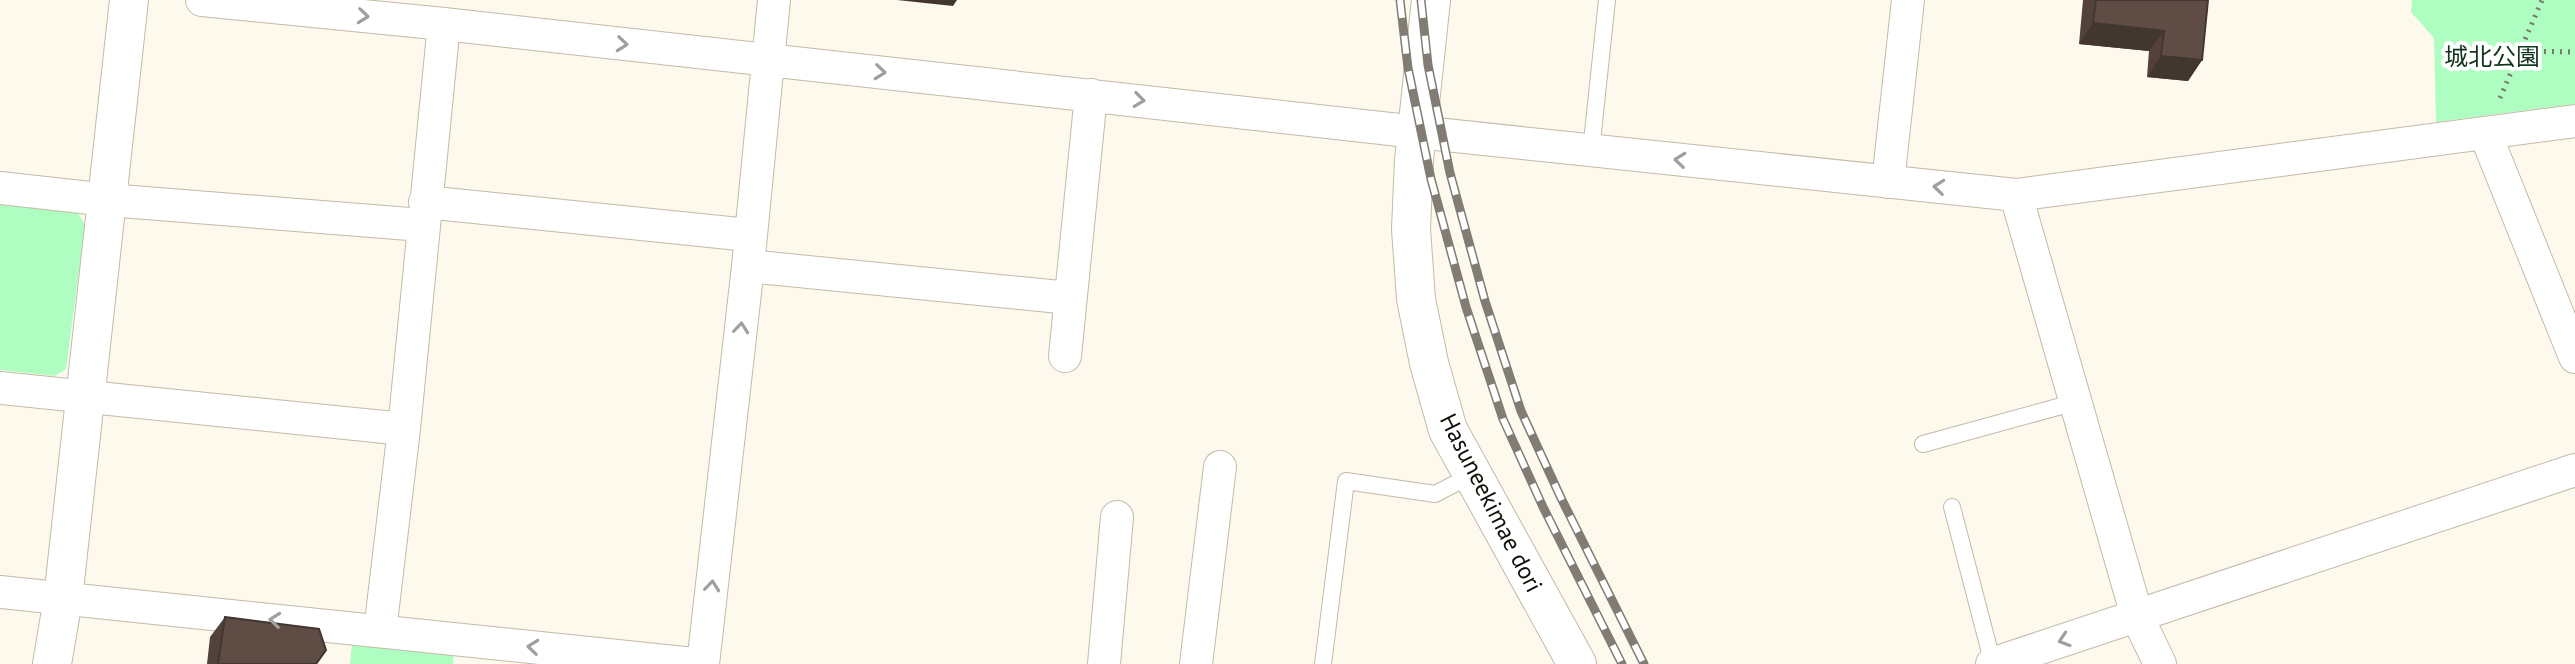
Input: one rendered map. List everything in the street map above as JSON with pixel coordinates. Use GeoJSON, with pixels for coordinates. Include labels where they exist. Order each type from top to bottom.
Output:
{"type":"FeatureCollection","features":[{"type":"Feature","properties":{"kind":"street"},"geometry":{"type":"LineString","coordinates":[[52,664],[63,599],[129,0]]}},
{"type":"Feature","properties":{"kind":"street"},"geometry":{"type":"LineString","coordinates":[[202,0],[2016,195],[2490,121],[2575,121]]}},
{"type":"Feature","properties":{"kind":"street"},"geometry":{"type":"LineString","coordinates":[[703,664],[774,0]]}},
{"type":"Feature","properties":{"kind":"street","name":"Hasuneekimae dori"},"geometry":{"type":"LineString","coordinates":[[1431,0],[1417,132],[1411,229],[1416,299],[1429,363],[1448,430],[1577,664]]}},
{"type":"Feature","properties":{"kind":"street"},"geometry":{"type":"LineString","coordinates":[[1888,182],[1908,0]]}},
{"type":"Feature","properties":{"kind":"street"},"geometry":{"type":"LineString","coordinates":[[380,631],[404,429],[444,24]]}},
{"type":"Feature","properties":{"kind":"street"},"geometry":{"type":"LineString","coordinates":[[1065,356],[1091,95]]}},
{"type":"Feature","properties":{"kind":"street"},"geometry":{"type":"LineString","coordinates":[[2490,121],[2575,357]]}},
{"type":"Feature","properties":{"kind":"street"},"geometry":{"type":"LineString","coordinates":[[0,188],[108,200],[424,214],[748,250],[1070,298]]}},
{"type":"Feature","properties":{"kind":"street"},"geometry":{"type":"LineString","coordinates":[[2016,195],[2137,616],[2160,664]]}},
{"type":"Feature","properties":{"kind":"street"},"geometry":{"type":"LineString","coordinates":[[0,388],[404,429]]}},
{"type":"Feature","properties":{"kind":"street"},"geometry":{"type":"LineString","coordinates":[[1196,664],[1220,467]]}},
{"type":"Feature","properties":{"kind":"street"},"geometry":{"type":"LineString","coordinates":[[1992,664],[2575,470]]}},
{"type":"Feature","properties":{"kind":"street"},"geometry":{"type":"LineString","coordinates":[[1104,664],[1117,517]]}},
{"type":"Feature","properties":{"kind":"street"},"geometry":{"type":"LineString","coordinates":[[0,592],[694,664]]}},
{"type":"Feature","properties":{"kind":"lane"},"geometry":{"type":"LineString","coordinates":[[1591,151],[1607,0]]}},
{"type":"Feature","properties":{"kind":"lane"},"geometry":{"type":"LineString","coordinates":[[1923,444],[2076,402]]}},
{"type":"Feature","properties":{"kind":"lane"},"geometry":{"type":"LineString","coordinates":[[1323,664],[1346,481],[1435,494],[1472,475]]}},
{"type":"Feature","properties":{"kind":"lane"},"geometry":{"type":"LineString","coordinates":[[1952,507],[1992,664]]}},
{"type":"Feature","properties":{"kind":"path"},"geometry":{"type":"LineString","coordinates":[[2490,121],[2542,0]]}},
{"type":"Feature","properties":{"kind":"path"},"geometry":{"type":"LineString","coordinates":[[2520,51],[2575,52]]}},
{"type":"Feature","properties":{"kind":"green space","name":"城北公園"},"geometry":{"type":"Polygon","coordinates":[[[2412,0],[2575,0],[2575,104],[2436,122],[2434,38],[2411,12],[2412,0]]]}},
{"type":"Feature","properties":{"kind":"green space"},"geometry":{"type":"Polygon","coordinates":[[[0,198],[74,206],[85,225],[66,369],[55,376],[0,370],[0,198]]]}},
{"type":"Feature","properties":{"kind":"green space"},"geometry":{"type":"Polygon","coordinates":[[[352,644],[454,652],[453,664],[350,664],[352,644]]]}},
{"type":"Feature","properties":{"kind":"building"},"geometry":{"type":"Polygon","coordinates":[[[2096,0],[2208,0],[2202,60],[2161,56],[2164,31],[2093,23],[2096,0]]]}},
{"type":"Feature","properties":{"kind":"building"},"geometry":{"type":"Polygon","coordinates":[[[225,617],[319,629],[326,650],[316,664],[218,664],[225,617]]]}},
{"type":"Feature","properties":{"kind":"railway"},"geometry":{"type":"LineString","coordinates":[[1400,0],[1408,68],[1431,179],[1466,307],[1503,419],[1543,507],[1622,664]]}},
{"type":"Feature","properties":{"kind":"railway"},"geometry":{"type":"LineString","coordinates":[[1421,0],[1428,65],[1450,173],[1485,301],[1521,411],[1644,664]]}}]}
